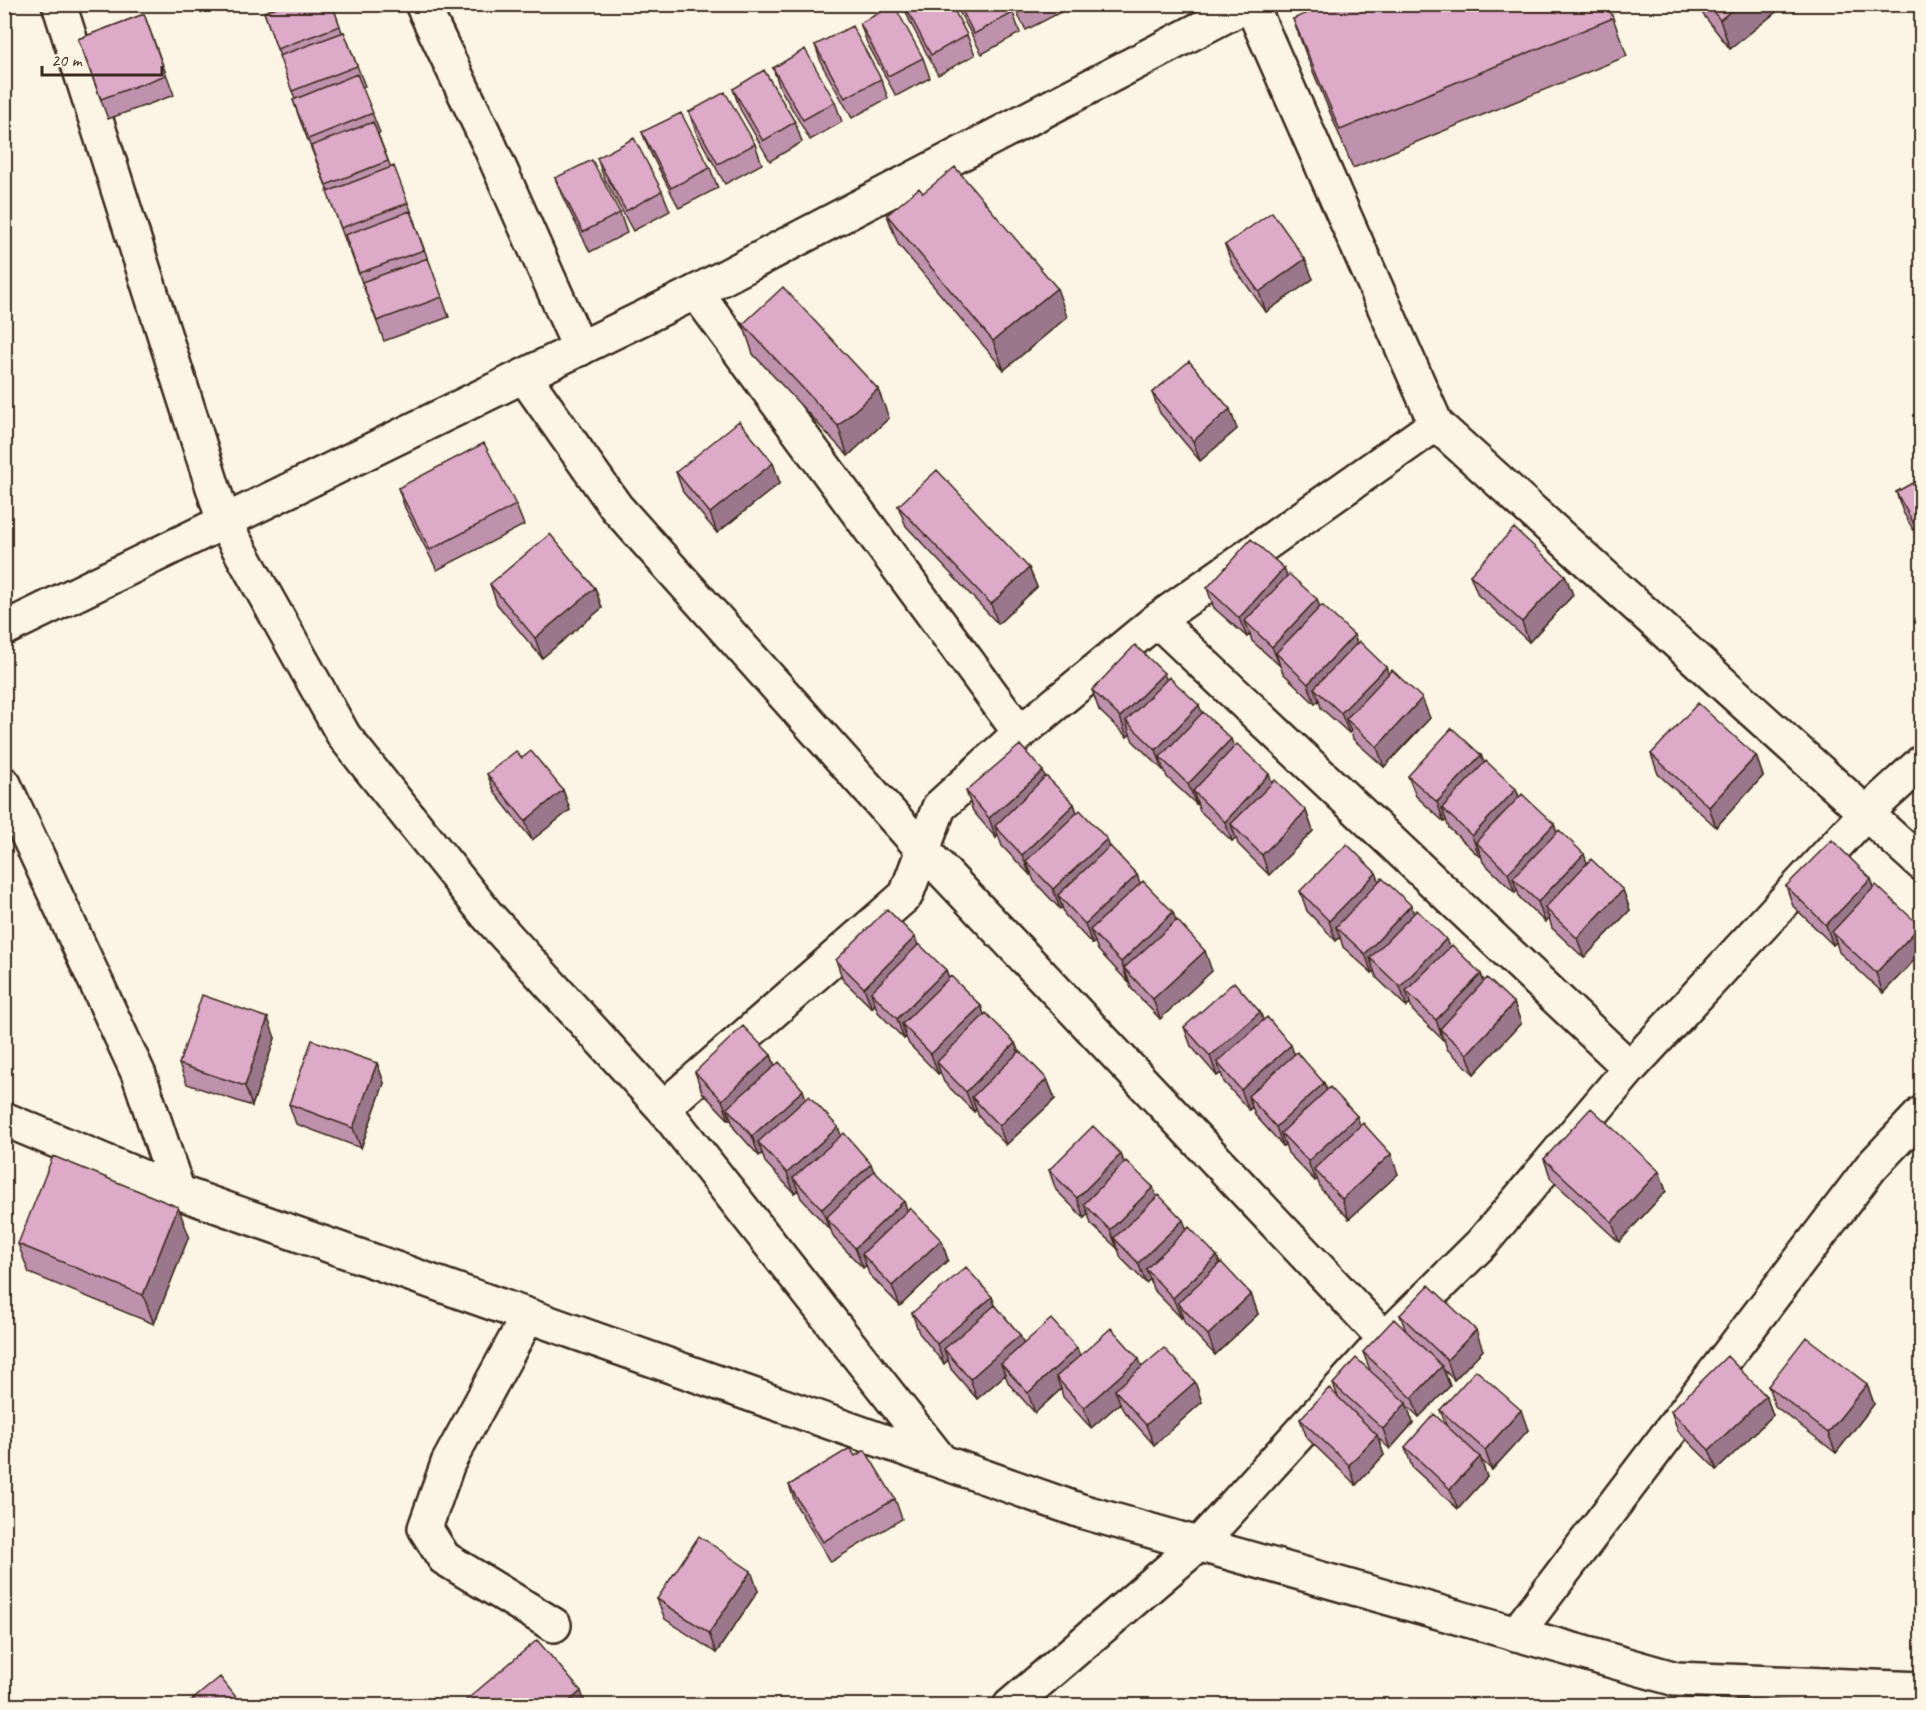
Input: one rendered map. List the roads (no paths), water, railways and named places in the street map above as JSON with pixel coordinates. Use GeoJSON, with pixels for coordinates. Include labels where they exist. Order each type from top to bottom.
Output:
{"type":"FeatureCollection","features":[{"type":"Feature","properties":{"kind":"street"},"geometry":{"type":"LineString","coordinates":[[59,4],[224,522],[344,736],[487,915],[663,1107],[941,1461]]}},
{"type":"Feature","properties":{"kind":"street"},"geometry":{"type":"LineString","coordinates":[[422,4],[488,142],[580,349]]}},
{"type":"Feature","properties":{"kind":"street"},"geometry":{"type":"LineString","coordinates":[[4,629],[696,292],[1250,4],[1436,424],[1922,864]]}},
{"type":"Feature","properties":{"kind":"street"},"geometry":{"type":"LineString","coordinates":[[696,292],[1020,733]]}},
{"type":"Feature","properties":{"kind":"street"},"geometry":{"type":"LineString","coordinates":[[524,376],[616,507],[924,851],[1385,1339]]}},
{"type":"Feature","properties":{"kind":"street"},"geometry":{"type":"LineString","coordinates":[[663,1107],[906,895],[939,807],[1020,733],[1157,620],[1436,424]]}},
{"type":"Feature","properties":{"kind":"street"},"geometry":{"type":"LineString","coordinates":[[1157,620],[1630,1068]]}},
{"type":"Feature","properties":{"kind":"street"},"geometry":{"type":"LineString","coordinates":[[1010,1706],[1198,1544],[1385,1339],[1482,1243],[1630,1068],[1866,813],[1922,762]]}},
{"type":"Feature","properties":{"kind":"street"},"geometry":{"type":"LineString","coordinates":[[4,784],[139,1075],[178,1192]]}},
{"type":"Feature","properties":{"kind":"street"},"geometry":{"type":"LineString","coordinates":[[1516,1634],[1871,1167],[1922,1113]]}},
{"type":"Feature","properties":{"kind":"street"},"geometry":{"type":"LineString","coordinates":[[4,1119],[178,1192],[1081,1510],[1676,1679],[1922,1689]]}},
{"type":"Feature","properties":{"kind":"street"},"geometry":{"type":"LineString","coordinates":[[528,1316],[448,1463],[425,1528],[444,1558],[554,1625]]}}]}
